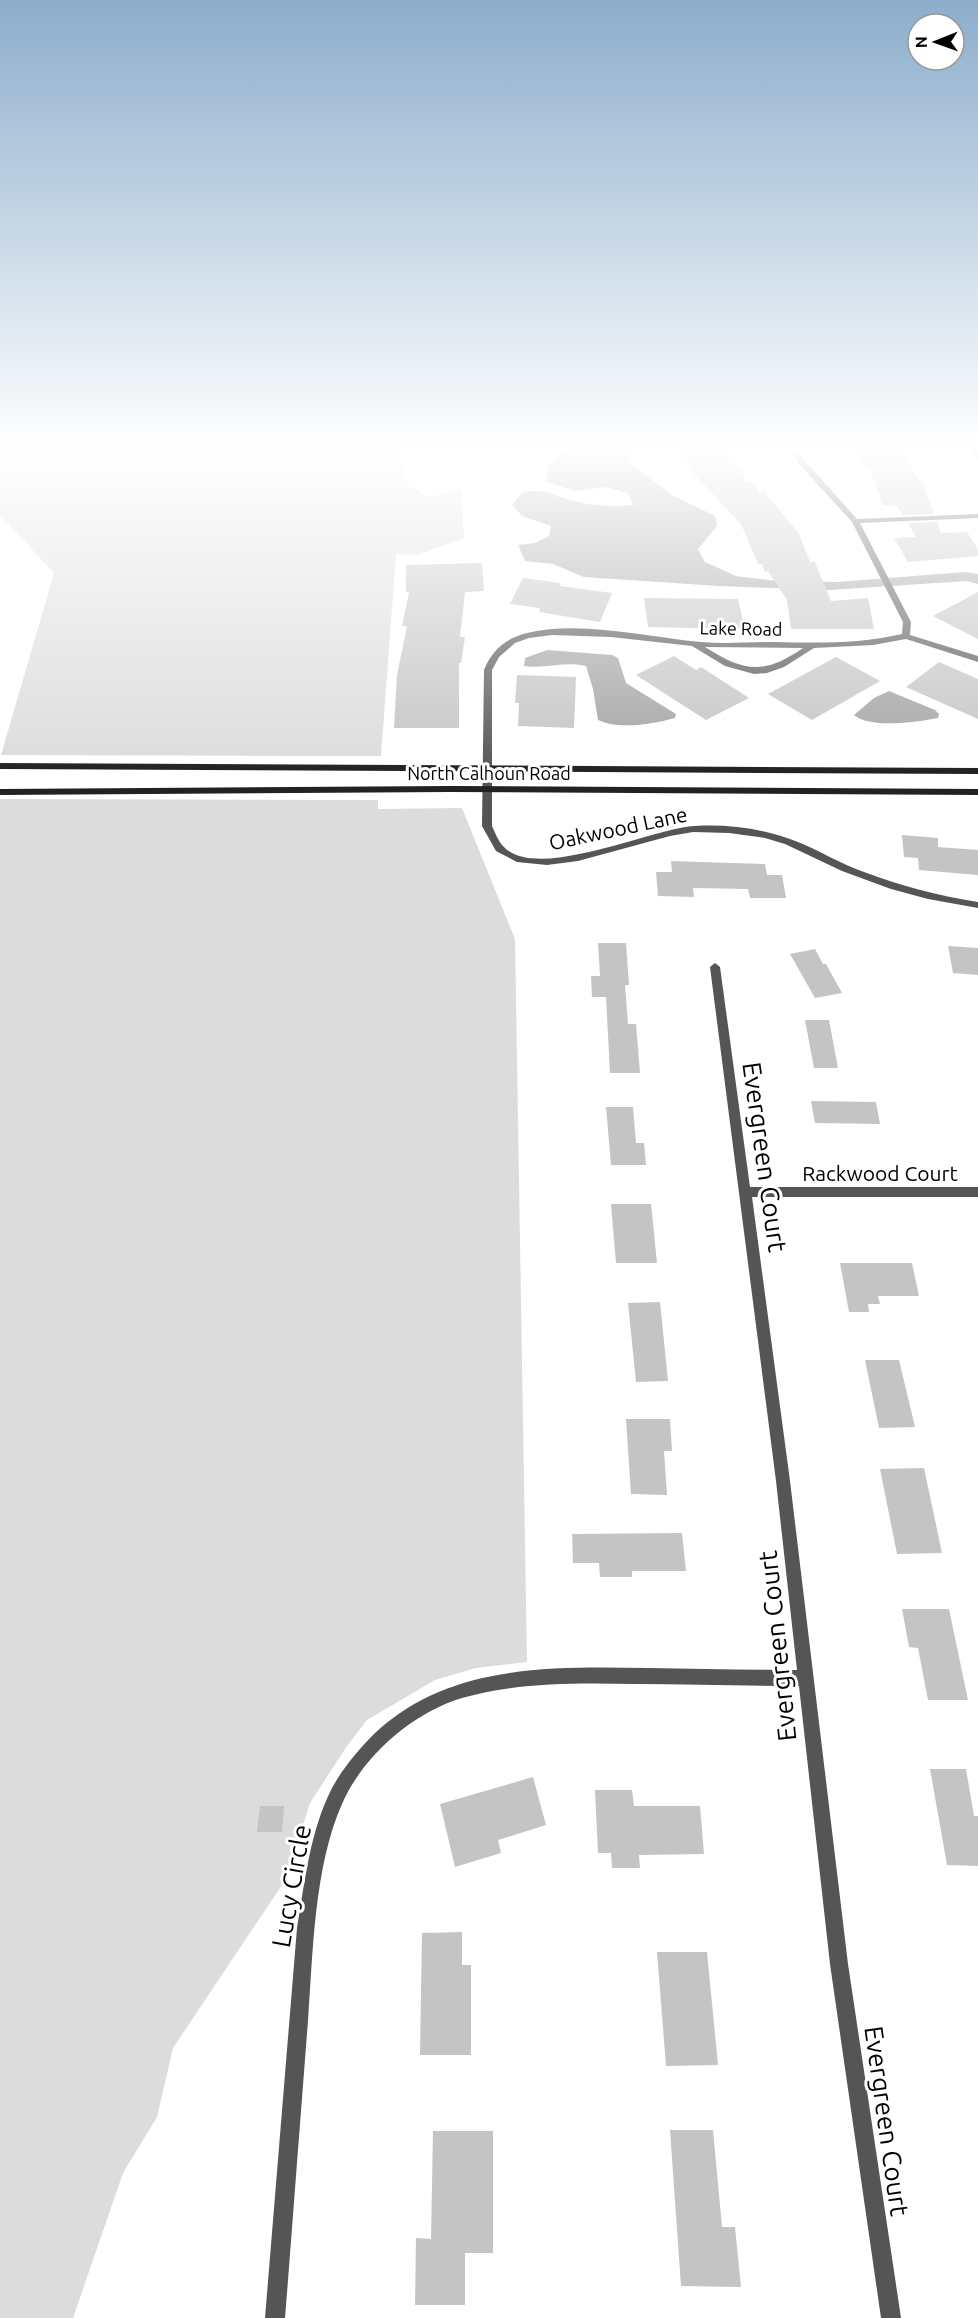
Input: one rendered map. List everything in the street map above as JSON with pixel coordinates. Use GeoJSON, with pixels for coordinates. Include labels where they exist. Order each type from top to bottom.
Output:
{"type":"FeatureCollection","features":[{"type":"Feature","properties":{"kind":"main road","name":"North Calhoun Road"},"geometry":{"type":"LineString","coordinates":[[0,766],[978,771]]}},
{"type":"Feature","properties":{"kind":"main road"},"geometry":{"type":"LineString","coordinates":[[849,771],[855,792]]}},
{"type":"Feature","properties":{"kind":"main road","name":"North Calhoun Road"},"geometry":{"type":"LineString","coordinates":[[0,792],[488,790],[978,792]]}},
{"type":"Feature","properties":{"kind":"street"},"geometry":{"type":"LineString","coordinates":[[872,555],[908,622],[906,636],[978,659]]}},
{"type":"Feature","properties":{"kind":"street","name":"Lake Road"},"geometry":{"type":"LineString","coordinates":[[488,790],[488,670],[492,657],[502,647],[518,638],[558,632],[695,644],[812,645],[887,641],[906,636]]}},
{"type":"Feature","properties":{"kind":"street"},"geometry":{"type":"LineString","coordinates":[[695,644],[732,667],[755,672],[784,665],[812,645]]}},
{"type":"Feature","properties":{"kind":"street","name":"Oakwood Lane"},"geometry":{"type":"LineString","coordinates":[[488,790],[487,825],[490,839],[503,853],[528,862],[567,860],[669,832],[721,828],[788,842],[869,878],[937,898],[978,905]]}},
{"type":"Feature","properties":{"kind":"street","name":"Evergreen Court"},"geometry":{"type":"LineString","coordinates":[[715,967],[746,1192],[839,1964],[891,2318]]}},
{"type":"Feature","properties":{"kind":"street","name":"Rackwood Court"},"geometry":{"type":"LineString","coordinates":[[746,1192],[978,1192]]}},
{"type":"Feature","properties":{"kind":"street","name":"Lucy Circle"},"geometry":{"type":"LineString","coordinates":[[275,2318],[306,1928],[324,1827],[338,1793],[358,1763],[383,1734],[411,1713],[446,1695],[500,1680],[555,1675],[805,1678]]}},
{"type":"Feature","properties":{"kind":"shaded area"},"geometry":{"type":"Polygon","coordinates":[[[37,555],[396,555],[381,756],[1,755],[54,573],[37,555]]]}},
{"type":"Feature","properties":{"kind":"shaded area"},"geometry":{"type":"Polygon","coordinates":[[[522,555],[701,555],[705,562],[736,576],[777,581],[837,582],[965,572],[978,574],[978,584],[967,581],[829,590],[719,586],[584,577],[553,564],[525,561],[522,555]]]}},
{"type":"Feature","properties":{"kind":"shaded area"},"geometry":{"type":"Polygon","coordinates":[[[547,650],[612,655],[618,658],[626,683],[676,714],[675,718],[647,724],[626,725],[598,720],[593,689],[586,666],[571,664],[524,666],[525,658],[547,650]]]}},
{"type":"Feature","properties":{"kind":"shaded area"},"geometry":{"type":"Polygon","coordinates":[[[889,691],[935,710],[939,714],[938,718],[883,723],[871,722],[854,715],[874,698],[889,691]]]}},
{"type":"Feature","properties":{"kind":"shaded area"},"geometry":{"type":"Polygon","coordinates":[[[0,799],[378,800],[378,809],[462,808],[515,939],[527,1662],[476,1668],[435,1680],[367,1720],[347,1746],[310,1803],[286,1879],[173,2048],[157,2117],[123,2173],[73,2318],[0,2318],[0,799]]]}},
{"type":"Feature","properties":{"kind":"building"},"geometry":{"type":"Polygon","coordinates":[[[754,555],[807,555],[810,562],[815,562],[831,601],[868,598],[874,629],[791,629],[787,600],[768,571],[765,572],[762,564],[758,564],[754,555]]]}},
{"type":"Feature","properties":{"kind":"building"},"geometry":{"type":"Polygon","coordinates":[[[904,555],[978,555],[978,556],[908,562],[904,555]]]}},
{"type":"Feature","properties":{"kind":"building"},"geometry":{"type":"Polygon","coordinates":[[[482,563],[484,591],[465,592],[460,637],[465,637],[461,663],[459,663],[459,728],[394,728],[397,675],[407,626],[402,626],[409,592],[406,592],[406,565],[482,563]]]}},
{"type":"Feature","properties":{"kind":"building"},"geometry":{"type":"Polygon","coordinates":[[[523,578],[612,593],[600,622],[539,612],[540,608],[510,604],[523,578]]]}},
{"type":"Feature","properties":{"kind":"building"},"geometry":{"type":"Polygon","coordinates":[[[978,592],[978,639],[933,616],[978,592]]]}},
{"type":"Feature","properties":{"kind":"building"},"geometry":{"type":"Polygon","coordinates":[[[644,598],[738,599],[745,629],[648,627],[644,598]]]}},
{"type":"Feature","properties":{"kind":"building"},"geometry":{"type":"Polygon","coordinates":[[[674,656],[696,670],[701,667],[749,698],[706,720],[636,675],[674,656]]]}},
{"type":"Feature","properties":{"kind":"building"},"geometry":{"type":"Polygon","coordinates":[[[836,657],[880,681],[812,720],[768,694],[836,657]]]}},
{"type":"Feature","properties":{"kind":"building"},"geometry":{"type":"Polygon","coordinates":[[[939,662],[978,679],[978,719],[906,687],[939,662]]]}},
{"type":"Feature","properties":{"kind":"building"},"geometry":{"type":"Polygon","coordinates":[[[517,675],[576,677],[574,728],[518,726],[519,703],[515,703],[517,675]]]}},
{"type":"Feature","properties":{"kind":"building"},"geometry":{"type":"Polygon","coordinates":[[[902,835],[938,838],[938,847],[978,850],[978,875],[919,870],[918,858],[904,857],[902,835]]]}},
{"type":"Feature","properties":{"kind":"building"},"geometry":{"type":"Polygon","coordinates":[[[671,861],[765,864],[767,875],[782,875],[786,898],[750,898],[748,889],[693,888],[694,897],[658,896],[656,872],[672,872],[671,861]]]}},
{"type":"Feature","properties":{"kind":"building"},"geometry":{"type":"Polygon","coordinates":[[[598,943],[626,943],[629,985],[625,985],[628,1024],[636,1024],[640,1073],[610,1073],[606,997],[592,997],[591,976],[600,976],[598,943]]]}},
{"type":"Feature","properties":{"kind":"building"},"geometry":{"type":"Polygon","coordinates":[[[948,946],[978,948],[978,975],[953,973],[948,946]]]}},
{"type":"Feature","properties":{"kind":"building"},"geometry":{"type":"Polygon","coordinates":[[[815,949],[842,993],[815,998],[790,954],[815,949]]]}},
{"type":"Feature","properties":{"kind":"building"},"geometry":{"type":"Polygon","coordinates":[[[805,1020],[829,1020],[838,1068],[814,1068],[805,1020]]]}},
{"type":"Feature","properties":{"kind":"building"},"geometry":{"type":"Polygon","coordinates":[[[811,1101],[876,1102],[880,1124],[815,1123],[811,1101]]]}},
{"type":"Feature","properties":{"kind":"building"},"geometry":{"type":"Polygon","coordinates":[[[606,1107],[633,1107],[636,1143],[644,1143],[646,1165],[611,1165],[606,1107]]]}},
{"type":"Feature","properties":{"kind":"building"},"geometry":{"type":"Polygon","coordinates":[[[611,1204],[651,1204],[657,1263],[616,1263],[611,1204]]]}},
{"type":"Feature","properties":{"kind":"building"},"geometry":{"type":"Polygon","coordinates":[[[840,1263],[912,1263],[919,1296],[878,1296],[880,1304],[868,1304],[869,1312],[849,1312],[840,1263]]]}},
{"type":"Feature","properties":{"kind":"building"},"geometry":{"type":"Polygon","coordinates":[[[660,1302],[668,1381],[636,1382],[628,1303],[660,1302]]]}},
{"type":"Feature","properties":{"kind":"building"},"geometry":{"type":"Polygon","coordinates":[[[865,1360],[899,1360],[915,1427],[879,1428],[865,1360]]]}},
{"type":"Feature","properties":{"kind":"building"},"geometry":{"type":"Polygon","coordinates":[[[626,1419],[670,1419],[672,1451],[664,1451],[667,1495],[631,1494],[626,1419]]]}},
{"type":"Feature","properties":{"kind":"building"},"geometry":{"type":"Polygon","coordinates":[[[924,1468],[942,1553],[897,1554],[880,1469],[924,1468]]]}},
{"type":"Feature","properties":{"kind":"building"},"geometry":{"type":"Polygon","coordinates":[[[682,1533],[686,1571],[632,1571],[632,1577],[600,1577],[599,1563],[573,1563],[572,1534],[682,1533]]]}},
{"type":"Feature","properties":{"kind":"building"},"geometry":{"type":"Polygon","coordinates":[[[902,1609],[949,1609],[968,1700],[928,1700],[918,1648],[909,1647],[902,1609]]]}},
{"type":"Feature","properties":{"kind":"building"},"geometry":{"type":"Polygon","coordinates":[[[930,1769],[966,1769],[974,1816],[978,1816],[978,1866],[947,1865],[930,1769]]]}},
{"type":"Feature","properties":{"kind":"building"},"geometry":{"type":"Polygon","coordinates":[[[533,1777],[546,1825],[498,1840],[501,1853],[455,1867],[440,1804],[533,1777]]]}},
{"type":"Feature","properties":{"kind":"building"},"geometry":{"type":"Polygon","coordinates":[[[595,1790],[632,1790],[634,1806],[700,1806],[704,1854],[639,1855],[640,1868],[612,1868],[611,1853],[598,1853],[595,1790]]]}},
{"type":"Feature","properties":{"kind":"building"},"geometry":{"type":"Polygon","coordinates":[[[260,1806],[284,1806],[282,1832],[257,1832],[260,1806]]]}},
{"type":"Feature","properties":{"kind":"building"},"geometry":{"type":"Polygon","coordinates":[[[462,1932],[462,1965],[471,1965],[471,2055],[420,2055],[422,1933],[462,1932]]]}},
{"type":"Feature","properties":{"kind":"building"},"geometry":{"type":"Polygon","coordinates":[[[657,1952],[707,1952],[718,2065],[666,2066],[657,1952]]]}},
{"type":"Feature","properties":{"kind":"building"},"geometry":{"type":"Polygon","coordinates":[[[670,2130],[713,2130],[722,2227],[735,2227],[741,2287],[681,2286],[670,2130]]]}},
{"type":"Feature","properties":{"kind":"building"},"geometry":{"type":"Polygon","coordinates":[[[433,2131],[493,2131],[493,2253],[465,2253],[465,2305],[415,2305],[416,2238],[431,2239],[433,2131]]]}}]}
